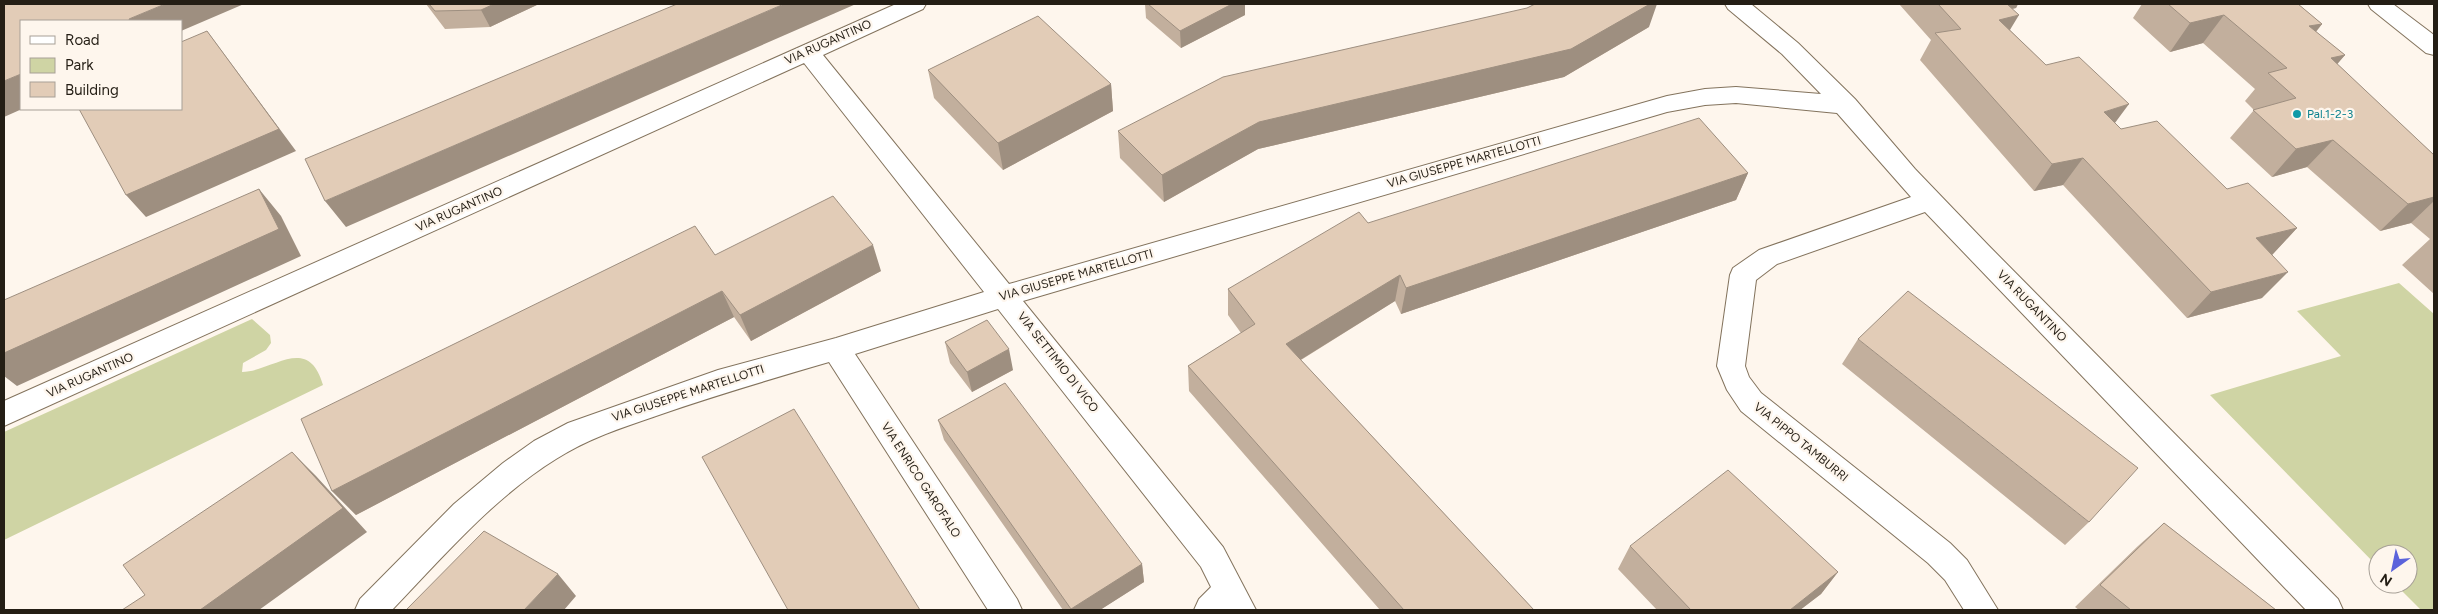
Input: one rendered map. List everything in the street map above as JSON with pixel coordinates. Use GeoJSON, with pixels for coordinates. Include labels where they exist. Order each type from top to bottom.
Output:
{"type":"FeatureCollection","features":[{"type":"Feature","properties":{"kind":"street","name":"VIA RUGANTINO"},"geometry":{"type":"LineString","coordinates":[[4,414],[915,4]]}},
{"type":"Feature","properties":{"kind":"street","name":"VIA RUGANTINO"},"geometry":{"type":"LineString","coordinates":[[1736,4],[1789,46],[1846,105],[1929,200],[2327,610]]}},
{"type":"Feature","properties":{"kind":"street"},"geometry":{"type":"LineString","coordinates":[[2379,4],[2434,47]]}},
{"type":"Feature","properties":{"kind":"street","name":"VIA SETTIMIO DI VICO"},"geometry":{"type":"LineString","coordinates":[[808,52],[1212,557],[1226,604]]}},
{"type":"Feature","properties":{"kind":"street","name":"VIA GIUSEPPE MARTELLOTTI"},"geometry":{"type":"LineString","coordinates":[[371,610],[439,539],[489,493],[545,450],[578,432],[683,393],[836,349],[1005,296],[1667,104],[1705,97],[1736,95],[1846,105]]}},
{"type":"Feature","properties":{"kind":"street","name":"VIA PIPPO TAMBURRI"},"geometry":{"type":"LineString","coordinates":[[1929,200],[1768,257],[1756,264],[1743,275],[1731,366],[1737,382],[1751,402],[1940,553],[1956,570],[1982,610]]}},
{"type":"Feature","properties":{"kind":"street","name":"VIA ENRICO GAROFALO"},"geometry":{"type":"LineString","coordinates":[[836,349],[1006,610]]}},
{"type":"Feature","properties":{"kind":"green space"},"geometry":{"type":"Polygon","coordinates":[[[2399,283],[2434,314],[2434,610],[2421,610],[2405,594],[2418,594],[2418,544],[2368,544],[2368,557],[2210,395],[2341,356],[2297,311],[2399,283]]]}},
{"type":"Feature","properties":{"kind":"green space"},"geometry":{"type":"Polygon","coordinates":[[[252,319],[270,335],[271,343],[266,350],[243,363],[242,372],[299,358],[309,361],[317,370],[323,385],[4,540],[4,432],[252,319]]]}},
{"type":"Feature","properties":{"kind":"building"},"geometry":{"type":"Polygon","coordinates":[[[4,4],[165,4],[130,20],[20,20],[20,74],[4,81],[4,4]]]}},
{"type":"Feature","properties":{"kind":"building"},"geometry":{"type":"Polygon","coordinates":[[[429,4],[494,4],[481,10],[435,11],[429,4]]]}},
{"type":"Feature","properties":{"kind":"building"},"geometry":{"type":"Polygon","coordinates":[[[677,4],[784,4],[325,201],[305,159],[677,4]]]}},
{"type":"Feature","properties":{"kind":"building"},"geometry":{"type":"Polygon","coordinates":[[[1148,4],[1232,4],[1180,31],[1148,4]]]}},
{"type":"Feature","properties":{"kind":"building"},"geometry":{"type":"Polygon","coordinates":[[[1535,4],[1650,4],[1571,49],[1259,122],[1162,175],[1118,131],[1223,77],[1527,8],[1535,4]]]}},
{"type":"Feature","properties":{"kind":"building"},"geometry":{"type":"Polygon","coordinates":[[[1938,4],[2007,4],[2019,15],[1999,20],[2046,65],[2079,57],[2129,104],[2104,112],[2121,129],[2157,121],[2227,189],[2248,183],[2297,228],[2256,238],[2288,272],[2211,292],[2083,158],[2052,164],[1935,33],[1961,29],[1938,4]]]}},
{"type":"Feature","properties":{"kind":"building"},"geometry":{"type":"Polygon","coordinates":[[[2168,4],[2298,4],[2322,24],[2309,26],[2345,55],[2331,58],[2434,155],[2434,197],[2408,204],[2333,140],[2296,149],[2253,110],[2296,98],[2268,73],[2287,68],[2224,15],[2190,23],[2168,4]]]}},
{"type":"Feature","properties":{"kind":"building"},"geometry":{"type":"Polygon","coordinates":[[[1038,16],[1111,84],[998,143],[928,70],[1038,16]]]}},
{"type":"Feature","properties":{"kind":"building"},"geometry":{"type":"Polygon","coordinates":[[[207,31],[279,129],[126,195],[80,110],[182,110],[182,42],[207,31]]]}},
{"type":"Feature","properties":{"kind":"building"},"geometry":{"type":"Polygon","coordinates":[[[1699,118],[1748,173],[1406,288],[1400,275],[1286,344],[1534,610],[1404,610],[1188,366],[1255,324],[1228,289],[1359,212],[1368,223],[1699,118]]]}},
{"type":"Feature","properties":{"kind":"building"},"geometry":{"type":"Polygon","coordinates":[[[259,189],[279,229],[4,353],[4,300],[259,189]]]}},
{"type":"Feature","properties":{"kind":"building"},"geometry":{"type":"Polygon","coordinates":[[[833,196],[873,245],[740,315],[722,291],[332,491],[301,419],[695,226],[715,255],[833,196]]]}},
{"type":"Feature","properties":{"kind":"building"},"geometry":{"type":"Polygon","coordinates":[[[1908,291],[2138,468],[2089,522],[1858,339],[1908,291]]]}},
{"type":"Feature","properties":{"kind":"building"},"geometry":{"type":"Polygon","coordinates":[[[987,320],[1009,349],[967,372],[945,342],[987,320]]]}},
{"type":"Feature","properties":{"kind":"building"},"geometry":{"type":"Polygon","coordinates":[[[1005,383],[1142,564],[1071,609],[938,420],[1005,383]]]}},
{"type":"Feature","properties":{"kind":"building"},"geometry":{"type":"Polygon","coordinates":[[[794,409],[920,610],[788,610],[702,457],[794,409]]]}},
{"type":"Feature","properties":{"kind":"building"},"geometry":{"type":"Polygon","coordinates":[[[292,452],[343,508],[200,610],[122,610],[145,595],[123,565],[292,452]]]}},
{"type":"Feature","properties":{"kind":"building"},"geometry":{"type":"Polygon","coordinates":[[[1728,470],[1838,572],[1790,610],[1691,610],[1630,546],[1728,470]]]}},
{"type":"Feature","properties":{"kind":"building"},"geometry":{"type":"Polygon","coordinates":[[[2164,523],[2276,610],[2131,610],[2100,585],[2164,523]]]}},
{"type":"Feature","properties":{"kind":"building"},"geometry":{"type":"Polygon","coordinates":[[[484,531],[558,574],[524,610],[406,610],[484,531]]]}},
{"type":"Feature","properties":{"kind":"place","name":"Pal.1-2-3"},"geometry":{"type":"Point","coordinates":[2297,114]}}]}
